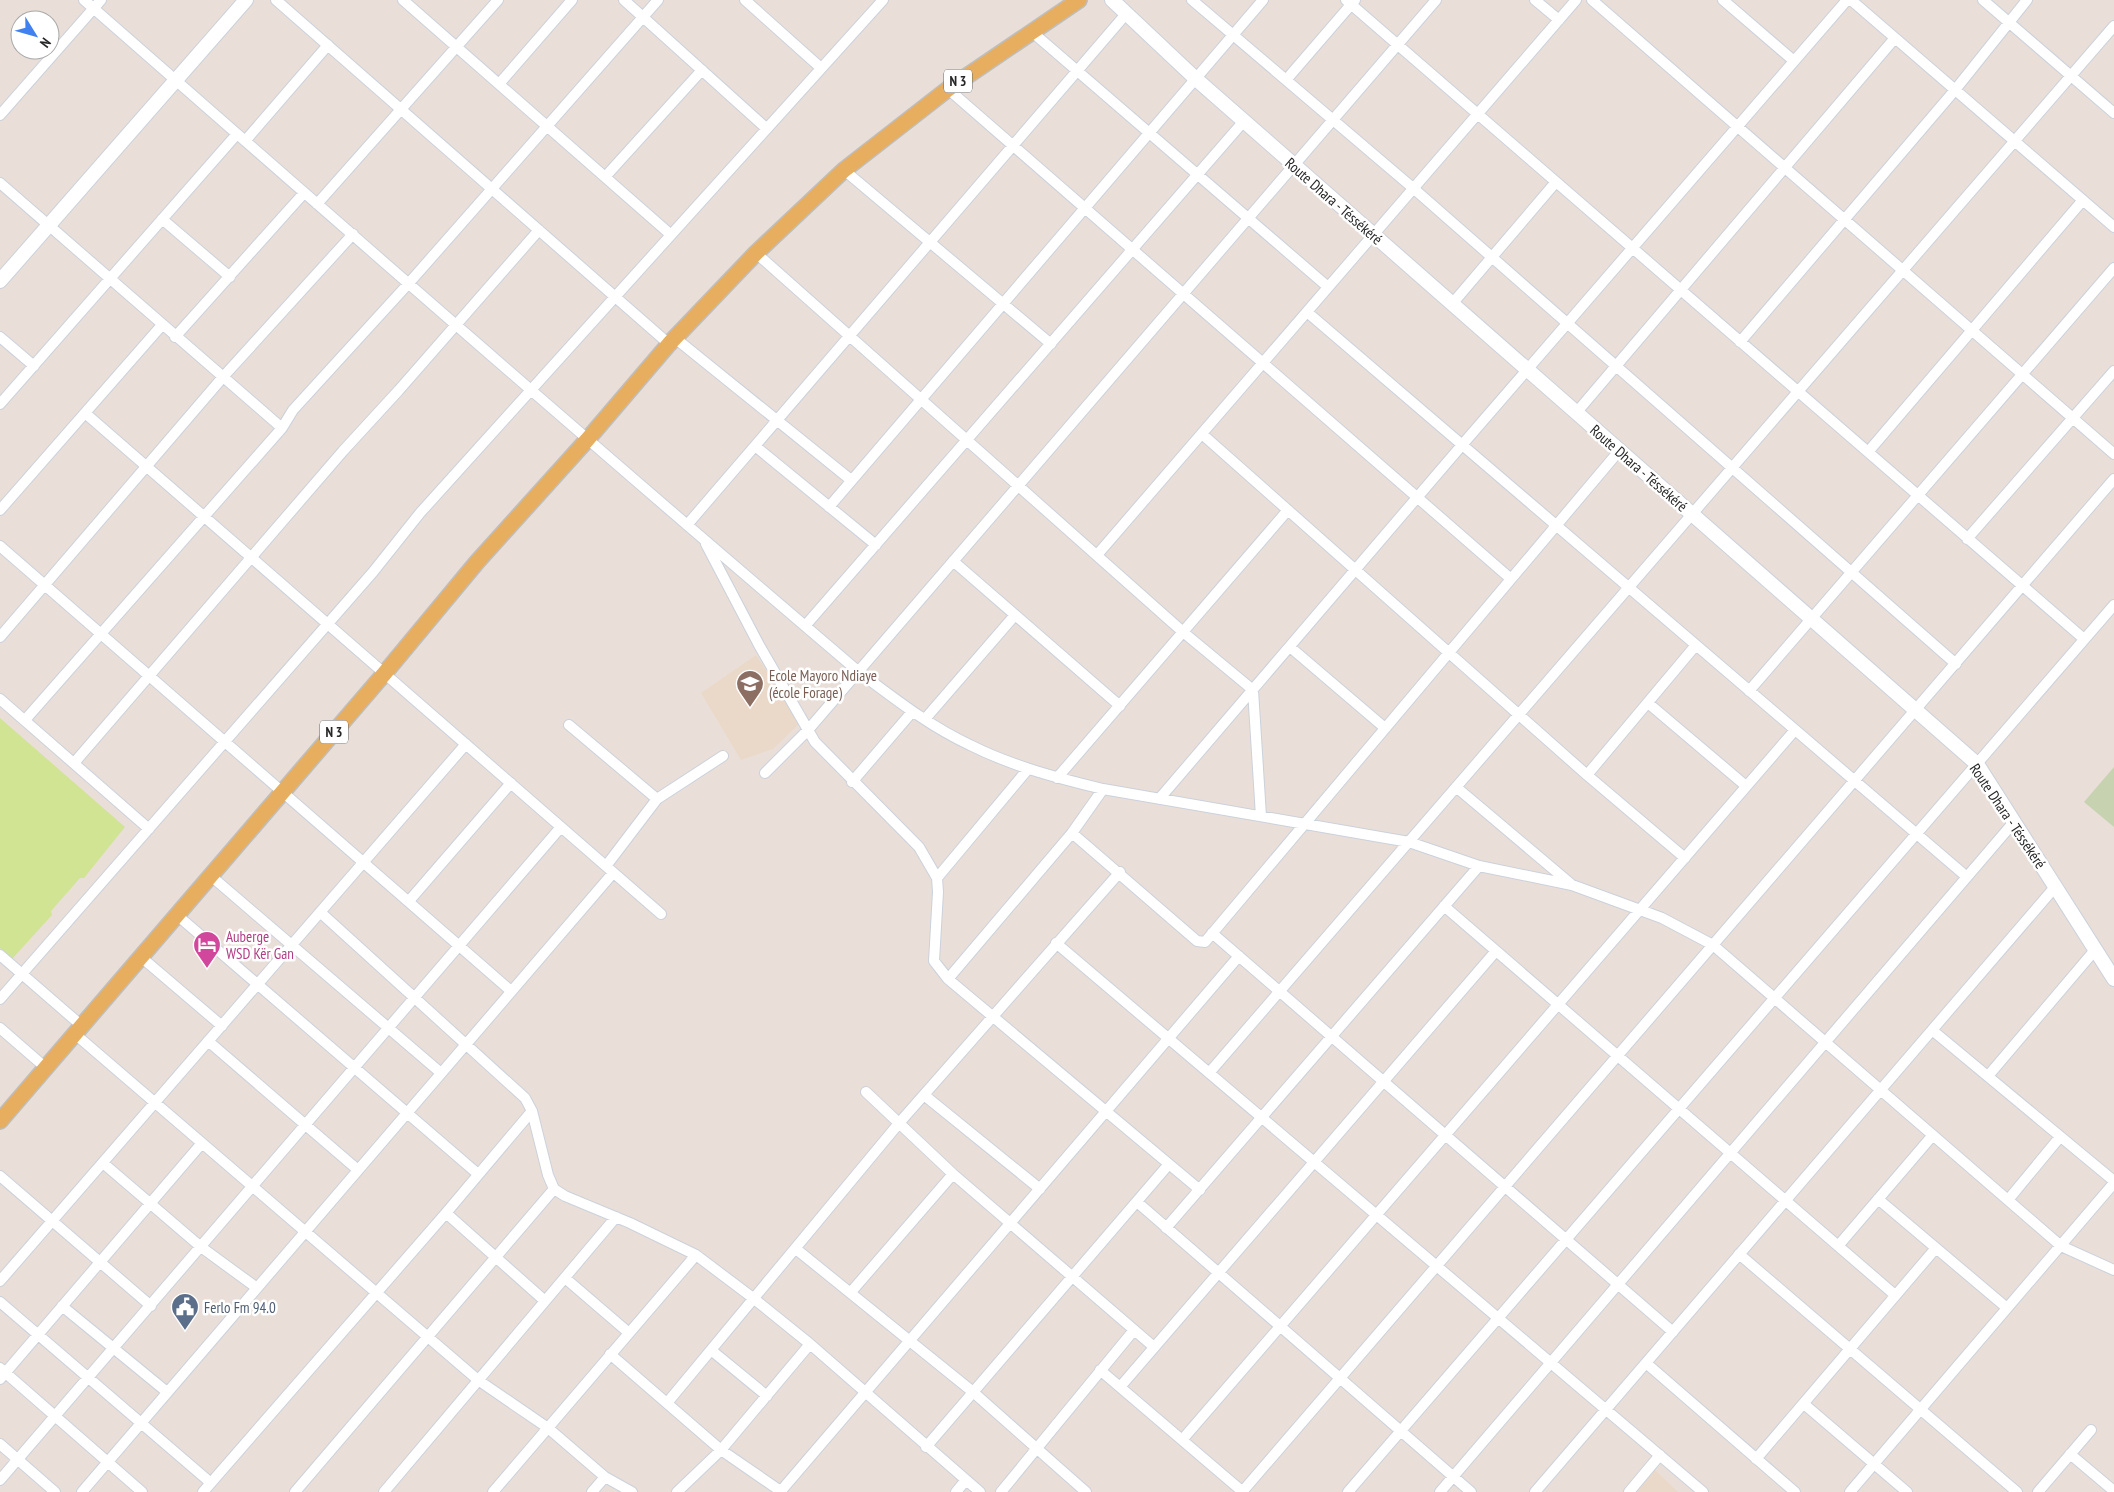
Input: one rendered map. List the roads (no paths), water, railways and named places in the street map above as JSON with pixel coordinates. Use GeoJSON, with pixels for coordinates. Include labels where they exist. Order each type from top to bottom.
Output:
{"type":"FeatureCollection","features":[{"type":"Feature","properties":{"kind":"main road","name":"N 3"},"geometry":{"type":"LineString","coordinates":[[0,1121],[384,674],[477,562],[588,440],[672,341],[756,252],[844,170],[948,89],[1079,0]]}},
{"type":"Feature","properties":{"kind":"street"},"geometry":{"type":"LineString","coordinates":[[84,0],[316,204],[409,282],[531,392],[859,672],[912,712],[968,745],[1028,769],[1057,778],[1103,789],[1409,842],[1479,866],[1572,885],[1662,918],[1713,945],[2060,1246],[2114,1270]]}},
{"type":"Feature","properties":{"kind":"street"},"geometry":{"type":"LineString","coordinates":[[0,115],[101,0]]}},
{"type":"Feature","properties":{"kind":"street"},"geometry":{"type":"LineString","coordinates":[[0,281],[246,0]]}},
{"type":"Feature","properties":{"kind":"street"},"geometry":{"type":"LineString","coordinates":[[276,0],[614,296],[778,419],[852,480]]}},
{"type":"Feature","properties":{"kind":"street"},"geometry":{"type":"LineString","coordinates":[[403,0],[670,234]]}},
{"type":"Feature","properties":{"kind":"street"},"geometry":{"type":"LineString","coordinates":[[316,204],[498,0]]}},
{"type":"Feature","properties":{"kind":"street"},"geometry":{"type":"LineString","coordinates":[[499,84],[572,0]]}},
{"type":"Feature","properties":{"kind":"street"},"geometry":{"type":"LineString","coordinates":[[624,0],[766,128]]}},
{"type":"Feature","properties":{"kind":"street"},"geometry":{"type":"LineString","coordinates":[[25,720],[282,428],[294,410],[658,0]]}},
{"type":"Feature","properties":{"kind":"street"},"geometry":{"type":"LineString","coordinates":[[745,0],[821,68]]}},
{"type":"Feature","properties":{"kind":"street","name":"Route Dhara - Téssékéré"},"geometry":{"type":"LineString","coordinates":[[1112,0],[1244,122],[1977,764],[2114,979]]}},
{"type":"Feature","properties":{"kind":"street"},"geometry":{"type":"LineString","coordinates":[[1192,0],[1413,188],[1956,664]]}},
{"type":"Feature","properties":{"kind":"street"},"geometry":{"type":"LineString","coordinates":[[829,507],[1263,0]]}},
{"type":"Feature","properties":{"kind":"street"},"geometry":{"type":"LineString","coordinates":[[765,773],[808,730],[859,672],[1436,0]]}},
{"type":"Feature","properties":{"kind":"street"},"geometry":{"type":"LineString","coordinates":[[1535,0],[1559,20]]}},
{"type":"Feature","properties":{"kind":"street"},"geometry":{"type":"LineString","coordinates":[[1097,555],[1576,0]]}},
{"type":"Feature","properties":{"kind":"street"},"geometry":{"type":"LineString","coordinates":[[1592,0],[2114,454]]}},
{"type":"Feature","properties":{"kind":"street"},"geometry":{"type":"LineString","coordinates":[[1723,0],[1794,61]]}},
{"type":"Feature","properties":{"kind":"street"},"geometry":{"type":"LineString","coordinates":[[1160,798],[1847,0]]}},
{"type":"Feature","properties":{"kind":"street"},"geometry":{"type":"LineString","coordinates":[[1851,0],[2114,227]]}},
{"type":"Feature","properties":{"kind":"street"},"geometry":{"type":"LineString","coordinates":[[1983,0],[2114,113]]}},
{"type":"Feature","properties":{"kind":"street"},"geometry":{"type":"LineString","coordinates":[[1740,342],[1955,90],[2008,22],[2028,0]]}},
{"type":"Feature","properties":{"kind":"street"},"geometry":{"type":"LineString","coordinates":[[0,1000],[373,572],[420,513],[531,392],[614,296],[880,1]]}},
{"type":"Feature","properties":{"kind":"street"},"geometry":{"type":"LineString","coordinates":[[1286,80],[1351,1],[1398,45],[2084,640]]}},
{"type":"Feature","properties":{"kind":"street"},"geometry":{"type":"LineString","coordinates":[[687,525],[1126,14]]}},
{"type":"Feature","properties":{"kind":"street"},"geometry":{"type":"LineString","coordinates":[[1209,1073],[2114,26]]}},
{"type":"Feature","properties":{"kind":"street"},"geometry":{"type":"LineString","coordinates":[[1031,31],[1328,287]]}},
{"type":"Feature","properties":{"kind":"street"},"geometry":{"type":"LineString","coordinates":[[1576,412],[1895,38]]}},
{"type":"Feature","properties":{"kind":"street"},"geometry":{"type":"LineString","coordinates":[[0,404],[162,220],[328,45]]}},
{"type":"Feature","properties":{"kind":"street"},"geometry":{"type":"LineString","coordinates":[[605,177],[702,70]]}},
{"type":"Feature","properties":{"kind":"street"},"geometry":{"type":"LineString","coordinates":[[948,89],[1510,579]]}},
{"type":"Feature","properties":{"kind":"street"},"geometry":{"type":"LineString","coordinates":[[805,626],[1244,122]]}},
{"type":"Feature","properties":{"kind":"street"},"geometry":{"type":"LineString","coordinates":[[844,170],[1051,344]]}},
{"type":"Feature","properties":{"kind":"street"},"geometry":{"type":"LineString","coordinates":[[1452,304],[1556,182]]}},
{"type":"Feature","properties":{"kind":"street"},"geometry":{"type":"LineString","coordinates":[[0,183],[282,428]]}},
{"type":"Feature","properties":{"kind":"street"},"geometry":{"type":"LineString","coordinates":[[175,337],[304,193]]}},
{"type":"Feature","properties":{"kind":"street"},"geometry":{"type":"LineString","coordinates":[[1868,452],[2083,200]]}},
{"type":"Feature","properties":{"kind":"street"},"geometry":{"type":"LineString","coordinates":[[162,220],[230,277]]}},
{"type":"Feature","properties":{"kind":"street"},"geometry":{"type":"LineString","coordinates":[[74,763],[343,451],[456,326],[539,230]]}},
{"type":"Feature","properties":{"kind":"street"},"geometry":{"type":"LineString","coordinates":[[0,637],[223,377],[352,234]]}},
{"type":"Feature","properties":{"kind":"street"},"geometry":{"type":"LineString","coordinates":[[756,252],[1183,632],[1254,690],[1261,816]]}},
{"type":"Feature","properties":{"kind":"street"},"geometry":{"type":"LineString","coordinates":[[1749,691],[2114,268]]}},
{"type":"Feature","properties":{"kind":"street"},"geometry":{"type":"LineString","coordinates":[[1307,312],[1967,877]]}},
{"type":"Feature","properties":{"kind":"street"},"geometry":{"type":"LineString","coordinates":[[0,510],[162,325]]}},
{"type":"Feature","properties":{"kind":"street"},"geometry":{"type":"LineString","coordinates":[[0,337],[34,366]]}},
{"type":"Feature","properties":{"kind":"street"},"geometry":{"type":"LineString","coordinates":[[1967,539],[2114,371]]}},
{"type":"Feature","properties":{"kind":"street"},"geometry":{"type":"LineString","coordinates":[[85,413],[661,914]]}},
{"type":"Feature","properties":{"kind":"street"},"geometry":{"type":"LineString","coordinates":[[1202,434],[1587,775],[1685,858]]}},
{"type":"Feature","properties":{"kind":"street"},"geometry":{"type":"LineString","coordinates":[[755,446],[876,545]]}},
{"type":"Feature","properties":{"kind":"street"},"geometry":{"type":"LineString","coordinates":[[1072,833],[1120,872],[1197,941],[1205,942],[1619,450]]}},
{"type":"Feature","properties":{"kind":"street"},"geometry":{"type":"LineString","coordinates":[[1100,1370],[1242,1492],[2114,479]]}},
{"type":"Feature","properties":{"kind":"street"},"geometry":{"type":"LineString","coordinates":[[1057,778],[1288,510]]}},
{"type":"Feature","properties":{"kind":"street"},"geometry":{"type":"LineString","coordinates":[[702,538],[758,645],[814,742],[918,847],[937,878],[938,892],[934,961],[948,979],[1200,1190]]}},
{"type":"Feature","properties":{"kind":"street"},"geometry":{"type":"LineString","coordinates":[[0,546],[512,991]]}},
{"type":"Feature","properties":{"kind":"street"},"geometry":{"type":"LineString","coordinates":[[953,561],[1120,706]]}},
{"type":"Feature","properties":{"kind":"street"},"geometry":{"type":"LineString","coordinates":[[1348,1492],[2114,605]]}},
{"type":"Feature","properties":{"kind":"street"},"geometry":{"type":"LineString","coordinates":[[925,719],[1015,615]]}},
{"type":"Feature","properties":{"kind":"street"},"geometry":{"type":"LineString","coordinates":[[1587,775],[1696,645]]}},
{"type":"Feature","properties":{"kind":"street"},"geometry":{"type":"LineString","coordinates":[[1290,647],[1385,728]]}},
{"type":"Feature","properties":{"kind":"street"},"geometry":{"type":"LineString","coordinates":[[0,699],[150,829]]}},
{"type":"Feature","properties":{"kind":"street"},"geometry":{"type":"LineString","coordinates":[[1648,703],[1746,786]]}},
{"type":"Feature","properties":{"kind":"street"},"geometry":{"type":"LineString","coordinates":[[852,782],[912,712]]}},
{"type":"Feature","properties":{"kind":"street"},"geometry":{"type":"LineString","coordinates":[[569,725],[657,799]]}},
{"type":"Feature","properties":{"kind":"street"},"geometry":{"type":"LineString","coordinates":[[1182,1440],[1795,730]]}},
{"type":"Feature","properties":{"kind":"street"},"geometry":{"type":"LineString","coordinates":[[0,1281],[466,744]]}},
{"type":"Feature","properties":{"kind":"street"},"geometry":{"type":"LineString","coordinates":[[82,1492],[512,991],[609,869],[657,799],[723,756]]}},
{"type":"Feature","properties":{"kind":"street"},"geometry":{"type":"LineString","coordinates":[[937,878],[1028,769]]}},
{"type":"Feature","properties":{"kind":"street"},"geometry":{"type":"LineString","coordinates":[[409,902],[511,784]]}},
{"type":"Feature","properties":{"kind":"street"},"geometry":{"type":"LineString","coordinates":[[1456,787],[1572,885]]}},
{"type":"Feature","properties":{"kind":"street"},"geometry":{"type":"LineString","coordinates":[[948,979],[1072,833],[1103,789]]}},
{"type":"Feature","properties":{"kind":"street"},"geometry":{"type":"LineString","coordinates":[[1440,1492],[2014,822]]}},
{"type":"Feature","properties":{"kind":"street"},"geometry":{"type":"LineString","coordinates":[[0,1480],[561,827]]}},
{"type":"Feature","properties":{"kind":"street"},"geometry":{"type":"LineString","coordinates":[[1166,1228],[1479,866]]}},
{"type":"Feature","properties":{"kind":"street"},"geometry":{"type":"LineString","coordinates":[[667,1403],[900,1122],[1120,872]]}},
{"type":"Feature","properties":{"kind":"street"},"geometry":{"type":"LineString","coordinates":[[211,876],[441,1073]]}},
{"type":"Feature","properties":{"kind":"street"},"geometry":{"type":"LineString","coordinates":[[1536,1492],[2055,887]]}},
{"type":"Feature","properties":{"kind":"street"},"geometry":{"type":"LineString","coordinates":[[1444,906],[1895,1295]]}},
{"type":"Feature","properties":{"kind":"street"},"geometry":{"type":"LineString","coordinates":[[320,912],[525,1098],[532,1111],[548,1175],[554,1189],[564,1196],[616,1217],[696,1255],[810,1344],[926,1447],[980,1492]]}},
{"type":"Feature","properties":{"kind":"street"},"geometry":{"type":"LineString","coordinates":[[177,915],[478,1174]]}},
{"type":"Feature","properties":{"kind":"street"},"geometry":{"type":"LineString","coordinates":[[1212,933],[1673,1332]]}},
{"type":"Feature","properties":{"kind":"street"},"geometry":{"type":"LineString","coordinates":[[1056,943],[1703,1492]]}},
{"type":"Feature","properties":{"kind":"street"},"geometry":{"type":"LineString","coordinates":[[1120,1387],[1496,950]]}},
{"type":"Feature","properties":{"kind":"street"},"geometry":{"type":"LineString","coordinates":[[1988,1076],[2095,950]]}},
{"type":"Feature","properties":{"kind":"street"},"geometry":{"type":"LineString","coordinates":[[0,956],[22,974],[155,1103],[478,1380],[548,1428],[605,1477],[628,1491]]}},
{"type":"Feature","properties":{"kind":"street"},"geometry":{"type":"LineString","coordinates":[[610,1354],[721,1450],[781,1492],[1239,956]]}},
{"type":"Feature","properties":{"kind":"street"},"geometry":{"type":"LineString","coordinates":[[141,957],[222,1026]]}},
{"type":"Feature","properties":{"kind":"street"},"geometry":{"type":"LineString","coordinates":[[0,1028],[46,1068]]}},
{"type":"Feature","properties":{"kind":"street"},"geometry":{"type":"LineString","coordinates":[[1850,1492],[2114,1182],[1932,1030]]}},
{"type":"Feature","properties":{"kind":"street"},"geometry":{"type":"LineString","coordinates":[[208,1041],[358,1170]]}},
{"type":"Feature","properties":{"kind":"street"},"geometry":{"type":"LineString","coordinates":[[866,1092],[953,1174],[1154,1347]]}},
{"type":"Feature","properties":{"kind":"street"},"geometry":{"type":"LineString","coordinates":[[924,1095],[1040,1189]]}},
{"type":"Feature","properties":{"kind":"street"},"geometry":{"type":"LineString","coordinates":[[203,1492],[446,1213],[532,1111]]}},
{"type":"Feature","properties":{"kind":"street"},"geometry":{"type":"LineString","coordinates":[[1838,1246],[1933,1135]]}},
{"type":"Feature","properties":{"kind":"street"},"geometry":{"type":"LineString","coordinates":[[2008,1200],[2060,1137]]}},
{"type":"Feature","properties":{"kind":"street"},"geometry":{"type":"LineString","coordinates":[[142,1492],[56,1416],[2,1373],[38,1334],[202,1143]]}},
{"type":"Feature","properties":{"kind":"street"},"geometry":{"type":"LineString","coordinates":[[103,1163],[201,1247],[257,1288]]}},
{"type":"Feature","properties":{"kind":"street"},"geometry":{"type":"LineString","coordinates":[[926,1447],[1169,1164]]}},
{"type":"Feature","properties":{"kind":"street"},"geometry":{"type":"LineString","coordinates":[[851,1292],[953,1174]]}},
{"type":"Feature","properties":{"kind":"street"},"geometry":{"type":"LineString","coordinates":[[0,1176],[151,1306]]}},
{"type":"Feature","properties":{"kind":"street"},"geometry":{"type":"LineString","coordinates":[[295,1492],[554,1189]]}},
{"type":"Feature","properties":{"kind":"street"},"geometry":{"type":"LineString","coordinates":[[1878,1199],[2007,1308]]}},
{"type":"Feature","properties":{"kind":"street"},"geometry":{"type":"LineString","coordinates":[[1137,1202],[1471,1492]]}},
{"type":"Feature","properties":{"kind":"street"},"geometry":{"type":"LineString","coordinates":[[446,1213],[545,1302]]}},
{"type":"Feature","properties":{"kind":"street"},"geometry":{"type":"LineString","coordinates":[[384,1492],[616,1217]]}},
{"type":"Feature","properties":{"kind":"street"},"geometry":{"type":"LineString","coordinates":[[1756,1459],[1936,1248]]}},
{"type":"Feature","properties":{"kind":"street"},"geometry":{"type":"LineString","coordinates":[[796,1249],[973,1392],[1086,1492]]}},
{"type":"Feature","properties":{"kind":"street"},"geometry":{"type":"LineString","coordinates":[[1739,1254],[2017,1492]]}},
{"type":"Feature","properties":{"kind":"street"},"geometry":{"type":"LineString","coordinates":[[493,1492],[696,1255]]}},
{"type":"Feature","properties":{"kind":"street"},"geometry":{"type":"LineString","coordinates":[[565,1278],[629,1333]]}},
{"type":"Feature","properties":{"kind":"street"},"geometry":{"type":"LineString","coordinates":[[0,1302],[211,1483]]}},
{"type":"Feature","properties":{"kind":"street"},"geometry":{"type":"LineString","coordinates":[[62,1306],[167,1392]]}},
{"type":"Feature","properties":{"kind":"street"},"geometry":{"type":"LineString","coordinates":[[1001,1492],[1134,1330]]}},
{"type":"Feature","properties":{"kind":"street"},"geometry":{"type":"LineString","coordinates":[[677,1492],[721,1450],[810,1344]]}},
{"type":"Feature","properties":{"kind":"street"},"geometry":{"type":"LineString","coordinates":[[711,1350],[767,1396]]}},
{"type":"Feature","properties":{"kind":"street"},"geometry":{"type":"LineString","coordinates":[[1646,1363],[1795,1492]]}},
{"type":"Feature","properties":{"kind":"street"},"geometry":{"type":"LineString","coordinates":[[1804,1404],[1907,1492]]}},
{"type":"Feature","properties":{"kind":"street"},"geometry":{"type":"LineString","coordinates":[[2038,1492],[2091,1430]]}},
{"type":"Feature","properties":{"kind":"street"},"geometry":{"type":"LineString","coordinates":[[0,1444],[55,1492]]}},
{"type":"Feature","properties":{"kind":"street"},"geometry":{"type":"LineString","coordinates":[[2070,1454],[2114,1491]]}},
{"type":"Feature","properties":{"kind":"street"},"geometry":{"type":"LineString","coordinates":[[1629,1492],[1660,1455]]}},
{"type":"Feature","properties":{"kind":"street"},"geometry":{"type":"LineString","coordinates":[[592,1492],[605,1477]]}},
{"type":"Feature","properties":{"kind":"street"},"geometry":{"type":"LineString","coordinates":[[956,1492],[966,1480]]}},
{"type":"Feature","properties":{"kind":"place","name":"Ecole Mayoro Ndiaye (école Forage)"},"geometry":{"type":"Point","coordinates":[750,708]}},
{"type":"Feature","properties":{"kind":"place","name":"Auberge WSD Kër Gan"},"geometry":{"type":"Point","coordinates":[207,969]}},
{"type":"Feature","properties":{"kind":"place","name":"Ferlo Fm 94.0"},"geometry":{"type":"Point","coordinates":[185,1331]}}]}
